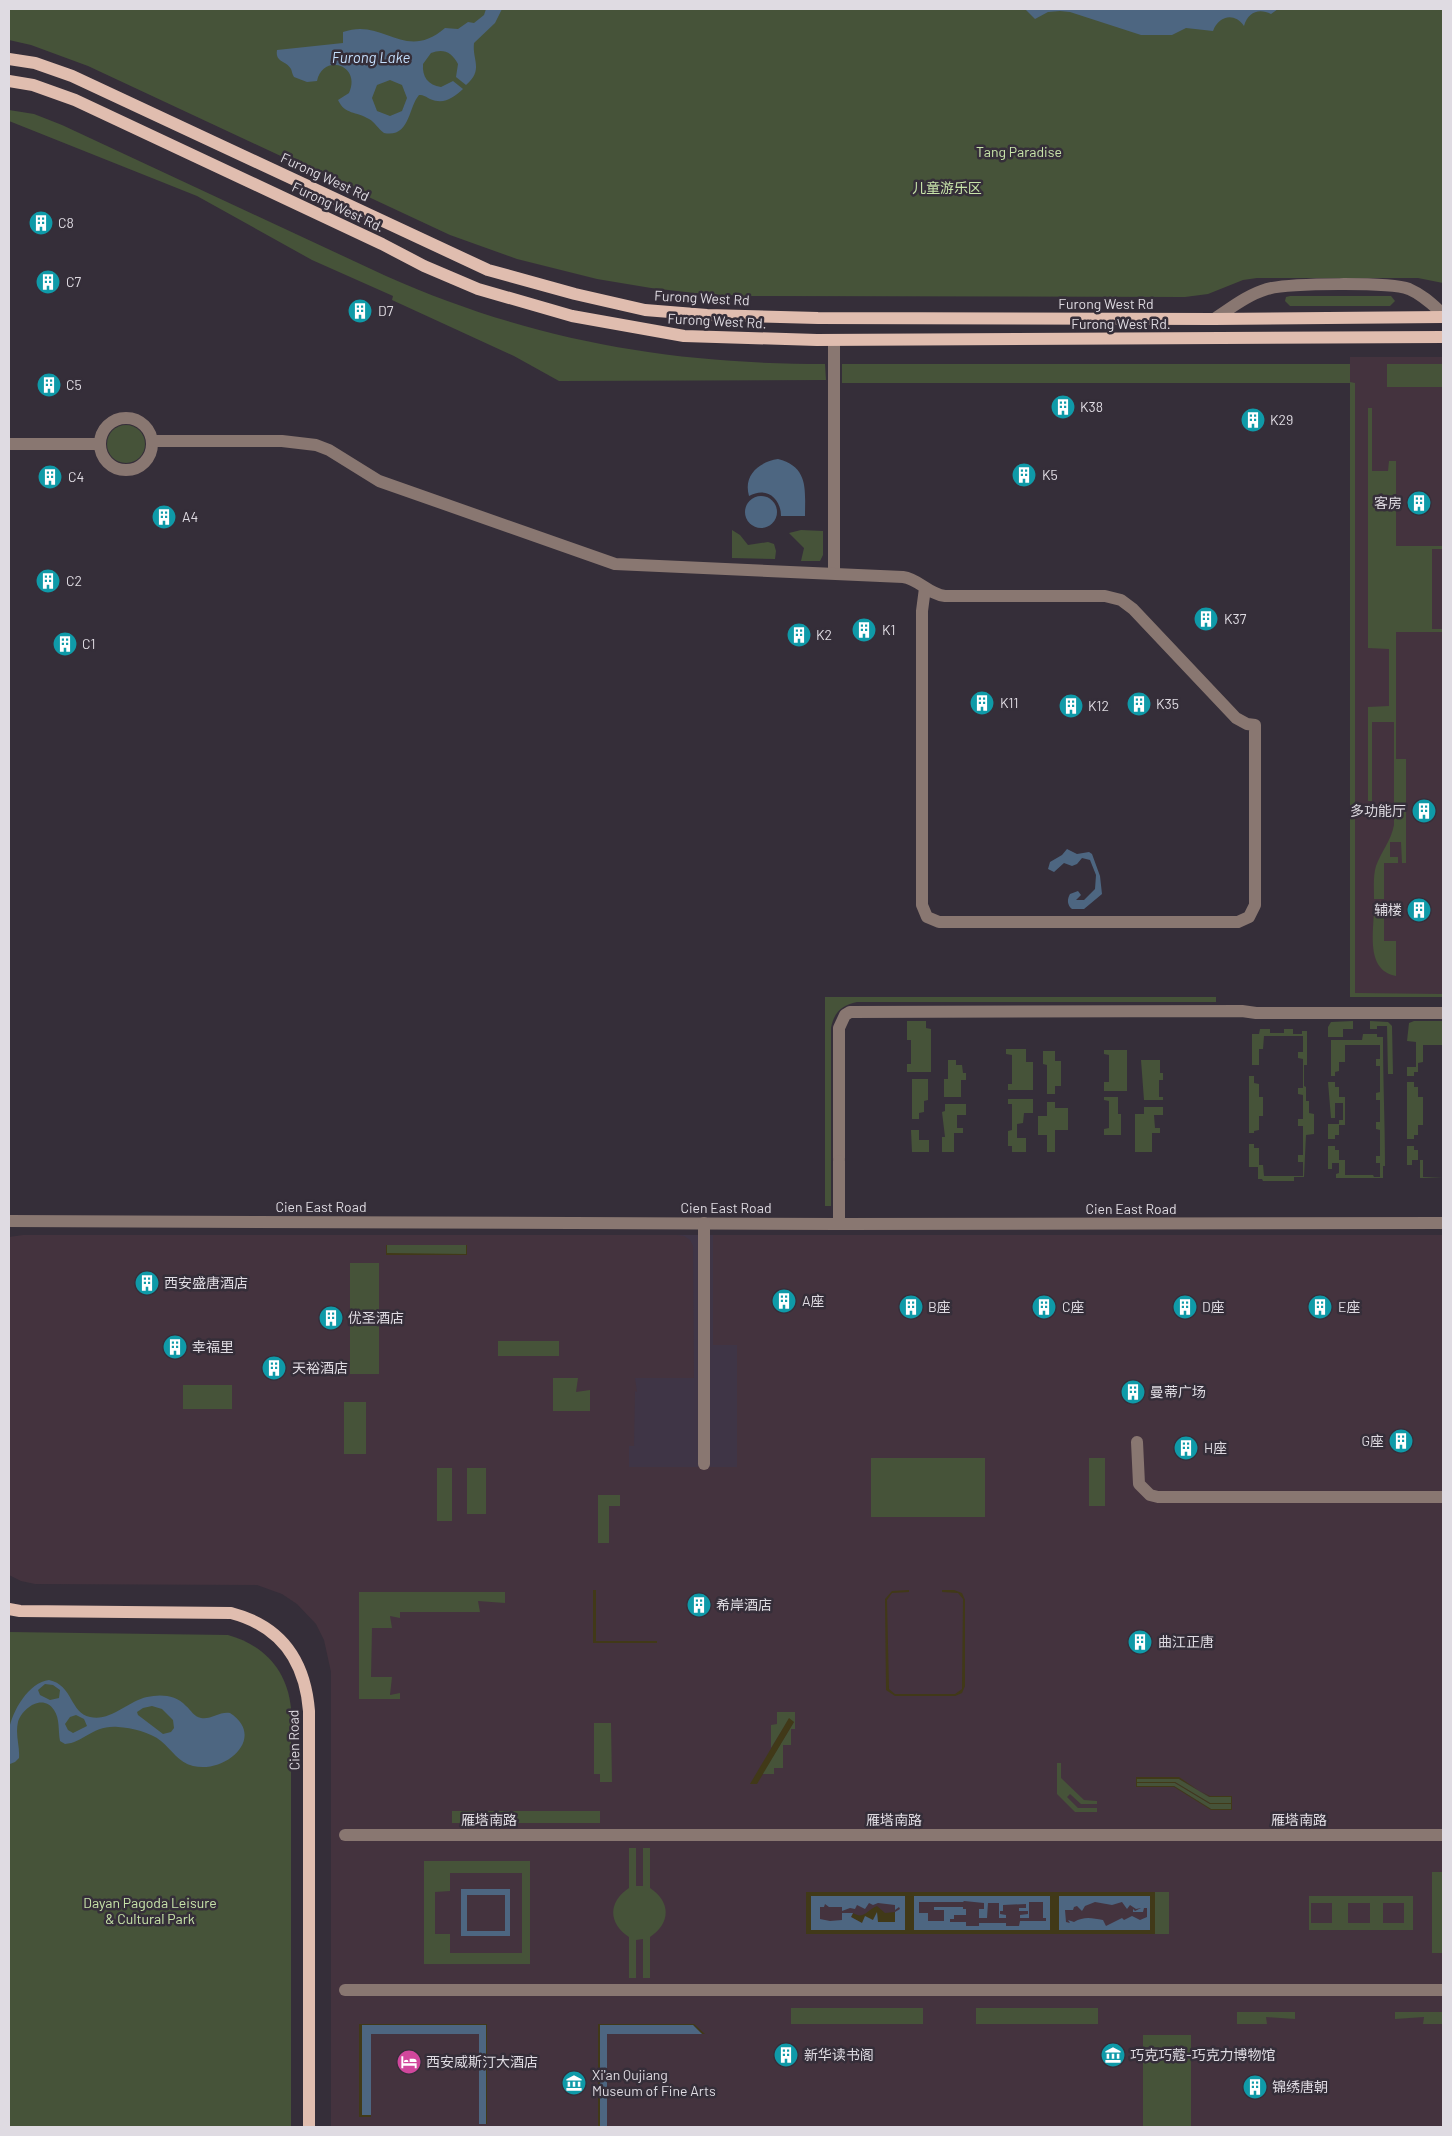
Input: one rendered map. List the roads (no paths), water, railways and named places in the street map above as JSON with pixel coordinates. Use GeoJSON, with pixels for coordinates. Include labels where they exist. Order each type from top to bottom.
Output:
{"type":"FeatureCollection","features":[{"type":"Feature","properties":{"kind":"main road","name":"Furong West Rd"},"geometry":{"type":"LineString","coordinates":[[9,60],[35,63],[72,76],[488,270],[575,294],[637,308],[707,315],[818,318],[1214,319],[1443,316]]}},
{"type":"Feature","properties":{"kind":"main road","name":"Furong West Rd."},"geometry":{"type":"LineString","coordinates":[[9,81],[32,85],[75,100],[382,244],[424,266],[478,289],[572,316],[684,336],[834,340],[1443,337]]}},
{"type":"Feature","properties":{"kind":"main road","name":"Cien Road"},"geometry":{"type":"LineString","coordinates":[[9,1609],[20,1611],[231,1613],[249,1618],[266,1628],[281,1640],[294,1656],[308,1693],[309,1711],[309,2127]]}},
{"type":"Feature","properties":{"kind":"street"},"geometry":{"type":"LineString","coordinates":[[1214,319],[1245,298],[1268,289],[1300,285],[1392,285],[1408,289],[1423,297],[1443,316]]}},
{"type":"Feature","properties":{"kind":"street"},"geometry":{"type":"LineString","coordinates":[[834,340],[834,573]]}},
{"type":"Feature","properties":{"kind":"street"},"geometry":{"type":"LineString","coordinates":[[126,418],[137,420],[145,426],[153,441],[151,454],[145,463],[137,469],[126,471],[116,469],[109,464],[102,454],[100,444],[102,434],[109,424],[126,418]]}},
{"type":"Feature","properties":{"kind":"street"},"geometry":{"type":"LineString","coordinates":[[153,441],[282,441],[316,445],[329,450],[379,481],[612,564],[905,577],[912,578],[925,588],[945,596],[1105,596],[1120,600],[1134,608],[1236,718],[1245,723],[1255,725],[1255,905],[1250,917],[1238,922],[939,922],[927,917],[922,905],[922,611],[925,588]]}},
{"type":"Feature","properties":{"kind":"street"},"geometry":{"type":"LineString","coordinates":[[9,444],[100,444]]}},
{"type":"Feature","properties":{"kind":"street"},"geometry":{"type":"LineString","coordinates":[[840,1224],[840,1028],[841,1021],[850,1012],[1242,1010],[1256,1014],[1443,1014]]}},
{"type":"Feature","properties":{"kind":"street","name":"Cien East Road"},"geometry":{"type":"LineString","coordinates":[[9,1221],[840,1224],[1443,1223]]}},
{"type":"Feature","properties":{"kind":"street"},"geometry":{"type":"LineString","coordinates":[[704,1223],[704,1464]]}},
{"type":"Feature","properties":{"kind":"street"},"geometry":{"type":"LineString","coordinates":[[1137,1442],[1139,1484],[1150,1495],[1158,1497],[1443,1497]]}},
{"type":"Feature","properties":{"kind":"street","name":"雁塔南路"},"geometry":{"type":"LineString","coordinates":[[345,1835],[1443,1835]]}},
{"type":"Feature","properties":{"kind":"street"},"geometry":{"type":"LineString","coordinates":[[345,1990],[1443,1990]]}},
{"type":"Feature","properties":{"kind":"water","name":"Furong Lake"},"geometry":{"type":"Polygon","coordinates":[[[486,9],[502,9],[495,23],[474,43],[476,70],[471,80],[466,85],[456,77],[458,64],[450,54],[443,51],[431,53],[423,64],[427,80],[441,87],[453,81],[463,89],[452,98],[444,101],[435,101],[419,95],[404,127],[393,133],[384,133],[371,120],[347,110],[341,105],[338,100],[349,93],[352,83],[346,69],[333,65],[326,67],[321,72],[317,81],[307,82],[294,77],[289,66],[279,59],[277,54],[277,50],[343,43],[343,32],[357,29],[370,30],[406,41],[418,41],[431,38],[445,28],[458,29],[468,22],[474,23],[484,15],[486,9]],[[390,80],[377,85],[372,98],[377,111],[390,116],[402,111],[407,98],[402,85],[390,80]]]}},
{"type":"Feature","properties":{"kind":"water"},"geometry":{"type":"Polygon","coordinates":[[[1025,9],[1278,9],[1271,14],[1262,11],[1254,12],[1248,17],[1244,26],[1231,17],[1219,22],[1213,31],[1186,28],[1172,35],[1141,35],[1070,12],[1048,12],[1035,19],[1025,9]]]}},
{"type":"Feature","properties":{"kind":"water"},"geometry":{"type":"Polygon","coordinates":[[[778,459],[788,463],[800,474],[805,489],[805,516],[781,516],[775,499],[767,493],[755,493],[749,496],[748,482],[754,471],[765,463],[778,459]]]}},
{"type":"Feature","properties":{"kind":"water"},"geometry":{"type":"Polygon","coordinates":[[[761,496],[773,500],[777,512],[773,524],[761,528],[749,524],[745,512],[749,500],[761,496]]]}},
{"type":"Feature","properties":{"kind":"water"},"geometry":{"type":"Polygon","coordinates":[[[1067,849],[1077,854],[1089,852],[1092,854],[1100,876],[1102,894],[1084,909],[1072,909],[1068,904],[1068,900],[1070,894],[1078,891],[1081,895],[1076,900],[1084,900],[1095,889],[1096,875],[1090,860],[1082,858],[1077,864],[1072,866],[1064,863],[1054,872],[1048,869],[1050,862],[1062,855],[1067,849]]]}},
{"type":"Feature","properties":{"kind":"water"},"geometry":{"type":"Polygon","coordinates":[[[49,1680],[63,1687],[79,1710],[90,1717],[105,1717],[140,1699],[158,1696],[168,1696],[182,1702],[194,1715],[201,1718],[230,1713],[240,1722],[244,1733],[243,1742],[238,1751],[229,1759],[206,1767],[188,1764],[179,1759],[157,1738],[129,1728],[109,1727],[101,1729],[78,1741],[65,1744],[60,1741],[56,1713],[49,1705],[39,1703],[33,1704],[20,1717],[17,1731],[19,1758],[10,1764],[8,1734],[14,1714],[28,1692],[42,1682],[49,1680]],[[45,1684],[38,1690],[40,1695],[50,1700],[59,1698],[60,1690],[53,1685],[45,1684]],[[152,1706],[137,1712],[138,1715],[163,1734],[171,1732],[174,1728],[173,1720],[162,1709],[152,1706]],[[76,1715],[70,1717],[65,1724],[68,1730],[73,1733],[87,1726],[84,1719],[76,1715]]]}},
{"type":"Feature","properties":{"kind":"water"},"geometry":{"type":"Polygon","coordinates":[[[461,1889],[510,1889],[510,1936],[461,1936],[461,1889]],[[467,1895],[467,1931],[505,1931],[505,1895],[467,1895]]]}},
{"type":"Feature","properties":{"kind":"water"},"geometry":{"type":"Polygon","coordinates":[[[811,1896],[905,1896],[905,1930],[811,1930],[811,1896]],[[869,1903],[865,1909],[857,1905],[855,1909],[850,1908],[842,1911],[842,1907],[829,1907],[825,1904],[824,1907],[820,1907],[820,1919],[830,1921],[842,1920],[842,1913],[853,1913],[851,1917],[862,1923],[865,1916],[873,1920],[877,1912],[878,1922],[895,1922],[895,1912],[900,1909],[899,1907],[895,1910],[895,1905],[878,1903],[873,1905],[869,1903]]]}},
{"type":"Feature","properties":{"kind":"water"},"geometry":{"type":"Polygon","coordinates":[[[914,1896],[1050,1896],[1050,1930],[914,1930],[914,1896]],[[964,1901],[919,1902],[919,1913],[928,1913],[928,1921],[944,1921],[944,1910],[934,1910],[934,1907],[963,1907],[963,1909],[966,1909],[966,1915],[954,1915],[954,1919],[950,1919],[950,1922],[966,1922],[966,1926],[979,1926],[979,1923],[1006,1923],[1006,1926],[1019,1926],[1020,1921],[1046,1921],[1046,1918],[1043,1918],[1043,1902],[1029,1902],[1029,1918],[1020,1918],[1020,1915],[1028,1914],[1028,1911],[1019,1911],[1019,1908],[1026,1908],[1026,1904],[1003,1905],[1003,1911],[1000,1911],[1000,1914],[1006,1915],[1006,1918],[999,1918],[999,1903],[988,1903],[987,1918],[979,1918],[979,1909],[984,1909],[984,1903],[964,1901]]]}},
{"type":"Feature","properties":{"kind":"water"},"geometry":{"type":"Polygon","coordinates":[[[1059,1896],[1150,1896],[1150,1930],[1059,1930],[1059,1896]],[[1095,1902],[1085,1906],[1082,1911],[1077,1906],[1073,1910],[1065,1910],[1066,1922],[1070,1923],[1068,1920],[1074,1922],[1085,1918],[1092,1918],[1103,1920],[1106,1926],[1122,1918],[1124,1920],[1132,1916],[1140,1920],[1147,1917],[1147,1908],[1144,1908],[1143,1912],[1133,1912],[1133,1909],[1135,1911],[1141,1908],[1136,1909],[1130,1905],[1127,1909],[1122,1902],[1112,1905],[1095,1902]]]}},
{"type":"Feature","properties":{"kind":"water"},"geometry":{"type":"Polygon","coordinates":[[[362,2025],[486,2025],[486,2124],[479,2124],[479,2034],[371,2034],[371,2115],[362,2115],[362,2025]]]}},
{"type":"Feature","properties":{"kind":"water"},"geometry":{"type":"Polygon","coordinates":[[[600,2025],[693,2025],[702,2034],[607,2034],[607,2127],[600,2127],[600,2025]]]}},
{"type":"Feature","properties":{"kind":"place","name":"C8"},"geometry":{"type":"Point","coordinates":[41,223]}},
{"type":"Feature","properties":{"kind":"place","name":"C7"},"geometry":{"type":"Point","coordinates":[48,282]}},
{"type":"Feature","properties":{"kind":"place","name":"D7"},"geometry":{"type":"Point","coordinates":[360,311]}},
{"type":"Feature","properties":{"kind":"place","name":"C5"},"geometry":{"type":"Point","coordinates":[49,385]}},
{"type":"Feature","properties":{"kind":"place","name":"K38"},"geometry":{"type":"Point","coordinates":[1063,407]}},
{"type":"Feature","properties":{"kind":"place","name":"K29"},"geometry":{"type":"Point","coordinates":[1253,420]}},
{"type":"Feature","properties":{"kind":"place","name":"K5"},"geometry":{"type":"Point","coordinates":[1024,475]}},
{"type":"Feature","properties":{"kind":"place","name":"C4"},"geometry":{"type":"Point","coordinates":[50,477]}},
{"type":"Feature","properties":{"kind":"place","name":"客房"},"geometry":{"type":"Point","coordinates":[1419,503]}},
{"type":"Feature","properties":{"kind":"place","name":"A4"},"geometry":{"type":"Point","coordinates":[164,517]}},
{"type":"Feature","properties":{"kind":"place","name":"C2"},"geometry":{"type":"Point","coordinates":[48,581]}},
{"type":"Feature","properties":{"kind":"place","name":"K37"},"geometry":{"type":"Point","coordinates":[1206,619]}},
{"type":"Feature","properties":{"kind":"place","name":"K1"},"geometry":{"type":"Point","coordinates":[864,630]}},
{"type":"Feature","properties":{"kind":"place","name":"K2"},"geometry":{"type":"Point","coordinates":[799,635]}},
{"type":"Feature","properties":{"kind":"place","name":"C1"},"geometry":{"type":"Point","coordinates":[65,644]}},
{"type":"Feature","properties":{"kind":"place","name":"K11"},"geometry":{"type":"Point","coordinates":[982,703]}},
{"type":"Feature","properties":{"kind":"place","name":"K35"},"geometry":{"type":"Point","coordinates":[1139,704]}},
{"type":"Feature","properties":{"kind":"place","name":"K12"},"geometry":{"type":"Point","coordinates":[1071,706]}},
{"type":"Feature","properties":{"kind":"place","name":"多功能厅"},"geometry":{"type":"Point","coordinates":[1424,811]}},
{"type":"Feature","properties":{"kind":"place","name":"辅楼"},"geometry":{"type":"Point","coordinates":[1419,910]}},
{"type":"Feature","properties":{"kind":"place","name":"西安盛唐酒店"},"geometry":{"type":"Point","coordinates":[147,1283]}},
{"type":"Feature","properties":{"kind":"place","name":"A座"},"geometry":{"type":"Point","coordinates":[784,1301]}},
{"type":"Feature","properties":{"kind":"place","name":"B座"},"geometry":{"type":"Point","coordinates":[911,1307]}},
{"type":"Feature","properties":{"kind":"place","name":"C座"},"geometry":{"type":"Point","coordinates":[1044,1307]}},
{"type":"Feature","properties":{"kind":"place","name":"D座"},"geometry":{"type":"Point","coordinates":[1185,1307]}},
{"type":"Feature","properties":{"kind":"place","name":"E座"},"geometry":{"type":"Point","coordinates":[1320,1307]}},
{"type":"Feature","properties":{"kind":"place","name":"优圣酒店"},"geometry":{"type":"Point","coordinates":[331,1318]}},
{"type":"Feature","properties":{"kind":"place","name":"幸福里"},"geometry":{"type":"Point","coordinates":[175,1347]}},
{"type":"Feature","properties":{"kind":"place","name":"天裕酒店"},"geometry":{"type":"Point","coordinates":[274,1368]}},
{"type":"Feature","properties":{"kind":"place","name":"曼蒂广场"},"geometry":{"type":"Point","coordinates":[1133,1392]}},
{"type":"Feature","properties":{"kind":"place","name":"G座"},"geometry":{"type":"Point","coordinates":[1401,1441]}},
{"type":"Feature","properties":{"kind":"place","name":"H座"},"geometry":{"type":"Point","coordinates":[1186,1448]}},
{"type":"Feature","properties":{"kind":"place","name":"希岸酒店"},"geometry":{"type":"Point","coordinates":[699,1605]}},
{"type":"Feature","properties":{"kind":"place","name":"曲江正唐"},"geometry":{"type":"Point","coordinates":[1140,1642]}},
{"type":"Feature","properties":{"kind":"place","name":"新华读书阁"},"geometry":{"type":"Point","coordinates":[786,2055]}},
{"type":"Feature","properties":{"kind":"place","name":"巧克巧蔻-巧克力博物馆"},"geometry":{"type":"Point","coordinates":[1113,2055]}},
{"type":"Feature","properties":{"kind":"place","name":"西安威斯汀大酒店"},"geometry":{"type":"Point","coordinates":[409,2062]}},
{"type":"Feature","properties":{"kind":"place","name":"Xi'an Qujiang Museum of Fine Arts"},"geometry":{"type":"Point","coordinates":[574,2083]}},
{"type":"Feature","properties":{"kind":"place","name":"锦绣唐朝"},"geometry":{"type":"Point","coordinates":[1255,2087]}},
{"type":"Feature","properties":{"kind":"park label","name":"Tang Paradise"},"geometry":{"type":"Point","coordinates":[1019,152]}},
{"type":"Feature","properties":{"kind":"park label","name":"儿童游乐区"},"geometry":{"type":"Point","coordinates":[947,188]}},
{"type":"Feature","properties":{"kind":"park label","name":"Dayan Pagoda Leisure & Cultural Park"},"geometry":{"type":"Point","coordinates":[150,1912]}}]}
